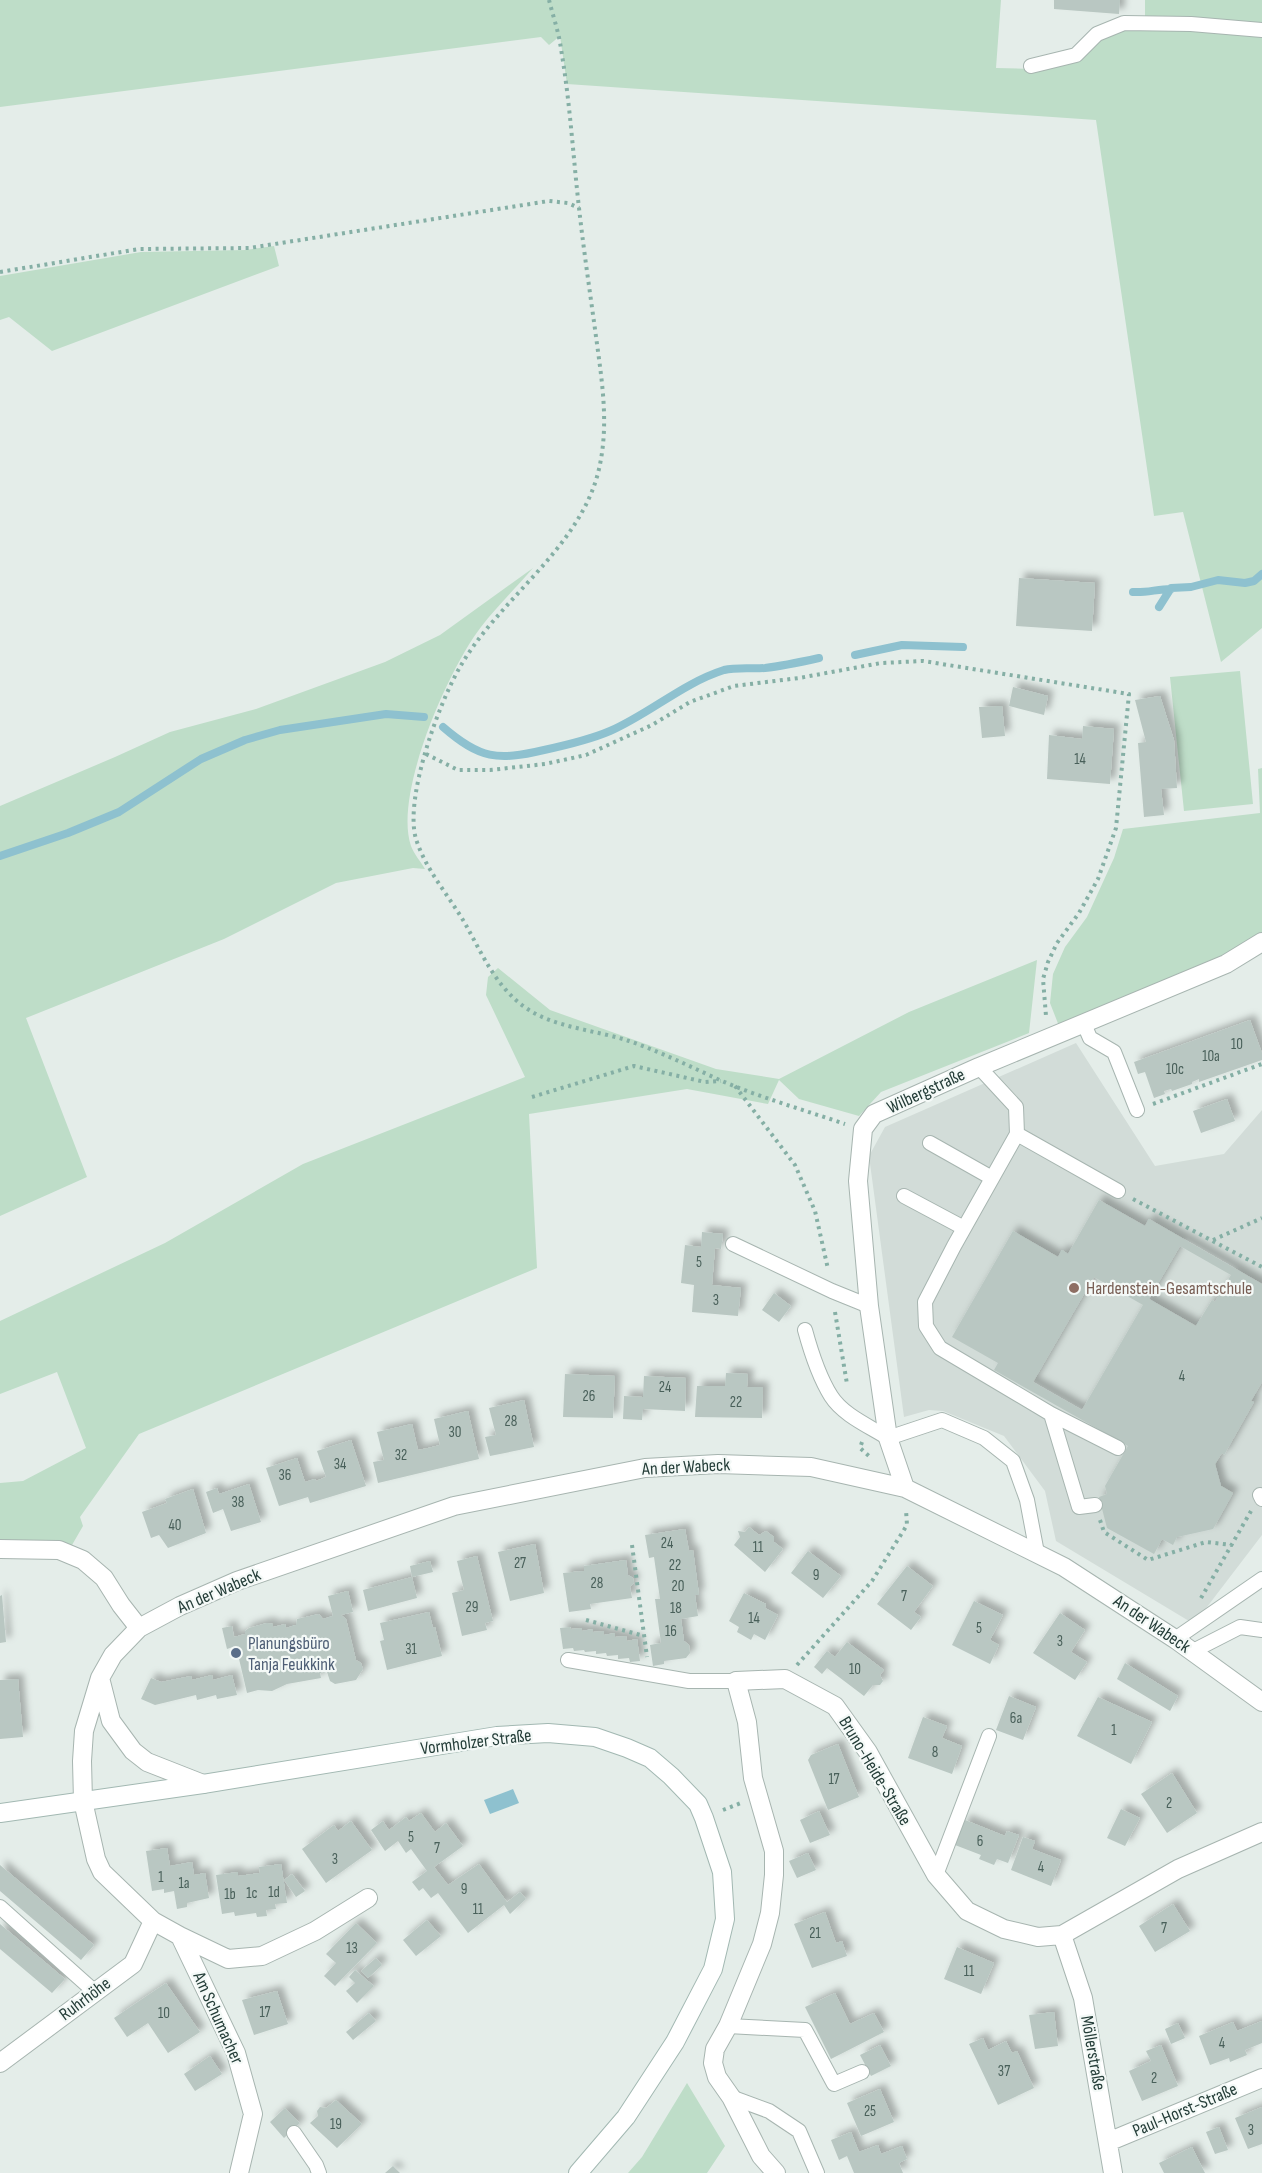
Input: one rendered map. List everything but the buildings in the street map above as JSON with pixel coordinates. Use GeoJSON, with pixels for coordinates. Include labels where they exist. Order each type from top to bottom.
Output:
{"type":"FeatureCollection","features":[{"type":"Feature","properties":{"kind":"street","name":"Wilbergstraße"},"geometry":{"type":"LineString","coordinates":[[863,1130],[874,1114],[979,1066],[1226,964],[1262,942]]}},
{"type":"Feature","properties":{"kind":"street"},"geometry":{"type":"LineString","coordinates":[[863,1130],[858,1181],[869,1306],[888,1438],[905,1488]]}},
{"type":"Feature","properties":{"kind":"street","name":"An der Wabeck"},"geometry":{"type":"LineString","coordinates":[[83,1801],[84,1731],[100,1678],[112,1654],[139,1628],[180,1606],[237,1581],[454,1506],[645,1468],[718,1464],[812,1467],[905,1488],[1064,1567],[1260,1696]]}},
{"type":"Feature","properties":{"kind":"street"},"geometry":{"type":"LineString","coordinates":[[0,1549],[59,1550],[83,1560],[104,1578],[139,1628]]}},
{"type":"Feature","properties":{"kind":"street"},"geometry":{"type":"LineString","coordinates":[[100,1678],[111,1721],[132,1751],[147,1762],[203,1784]]}},
{"type":"Feature","properties":{"kind":"street"},"geometry":{"type":"LineString","coordinates":[[776,2173],[761,2156],[731,2097],[717,2077],[713,2063],[715,2049],[728,2026],[762,1944],[770,1913],[774,1875],[774,1851],[753,1778],[747,1722],[736,1681],[785,1679]]}},
{"type":"Feature","properties":{"kind":"street","name":"Bruno-Heide-Straße"},"geometry":{"type":"LineString","coordinates":[[785,1679],[835,1706],[868,1752],[936,1875],[967,1911],[1005,1929],[1038,1936],[1062,1935]]}},
{"type":"Feature","properties":{"kind":"street","name":"Vormholzer Straße"},"geometry":{"type":"LineString","coordinates":[[0,1813],[203,1784],[497,1736],[548,1733],[595,1737],[650,1758],[698,1804],[722,1872],[725,1919],[713,1969],[675,2042],[626,2117],[578,2173]]}},
{"type":"Feature","properties":{"kind":"street","name":"Am Schumacher"},"geometry":{"type":"LineString","coordinates":[[83,1801],[96,1859],[102,1872],[153,1921],[228,1959],[262,1956],[315,1931],[368,1899]]}},
{"type":"Feature","properties":{"kind":"street"},"geometry":{"type":"LineString","coordinates":[[1062,1935],[1178,1869],[1262,1832]]}},
{"type":"Feature","properties":{"kind":"street","name":"Ruhrhöhe"},"geometry":{"type":"LineString","coordinates":[[0,2063],[133,1964],[153,1921]]}},
{"type":"Feature","properties":{"kind":"street","name":"Möllerstraße"},"geometry":{"type":"LineString","coordinates":[[1062,1935],[1083,1998],[1113,2173]]}},
{"type":"Feature","properties":{"kind":"street","name":"Am Schumacher"},"geometry":{"type":"LineString","coordinates":[[180,1936],[236,2053],[253,2114],[239,2173]]}},
{"type":"Feature","properties":{"kind":"street","name":"Paul-Horst-Straße"},"geometry":{"type":"LineString","coordinates":[[1108,2142],[1262,2078]]}},
{"type":"Feature","properties":{"kind":"lane"},"geometry":{"type":"LineString","coordinates":[[1031,66],[1076,55],[1097,33],[1124,23],[1191,24],[1262,30]]}},
{"type":"Feature","properties":{"kind":"lane"},"geometry":{"type":"LineString","coordinates":[[1084,1024],[1090,1038],[1114,1052],[1137,1110]]}},
{"type":"Feature","properties":{"kind":"lane"},"geometry":{"type":"LineString","coordinates":[[979,1066],[1016,1107],[1017,1134],[964,1228],[926,1302],[927,1326],[940,1348],[1051,1414],[1118,1448]]}},
{"type":"Feature","properties":{"kind":"lane"},"geometry":{"type":"LineString","coordinates":[[1017,1134],[1118,1191]]}},
{"type":"Feature","properties":{"kind":"lane"},"geometry":{"type":"LineString","coordinates":[[930,1143],[992,1178]]}},
{"type":"Feature","properties":{"kind":"lane"},"geometry":{"type":"LineString","coordinates":[[904,1196],[964,1228]]}},
{"type":"Feature","properties":{"kind":"lane"},"geometry":{"type":"LineString","coordinates":[[733,1244],[869,1306]]}},
{"type":"Feature","properties":{"kind":"lane"},"geometry":{"type":"LineString","coordinates":[[805,1330],[811,1352],[832,1397],[852,1416],[888,1438],[942,1420],[984,1437],[1013,1461],[1027,1500],[1037,1553]]}},
{"type":"Feature","properties":{"kind":"lane"},"geometry":{"type":"LineString","coordinates":[[1051,1414],[1079,1507],[1095,1505]]}},
{"type":"Feature","properties":{"kind":"lane"},"geometry":{"type":"LineString","coordinates":[[1175,1639],[1262,1580]]}},
{"type":"Feature","properties":{"kind":"lane"},"geometry":{"type":"LineString","coordinates":[[1193,1652],[1240,1627],[1262,1630]]}},
{"type":"Feature","properties":{"kind":"lane"},"geometry":{"type":"LineString","coordinates":[[568,1660],[689,1681],[736,1681]]}},
{"type":"Feature","properties":{"kind":"lane"},"geometry":{"type":"LineString","coordinates":[[936,1875],[989,1736]]}},
{"type":"Feature","properties":{"kind":"lane"},"geometry":{"type":"LineString","coordinates":[[0,1907],[95,1992]]}},
{"type":"Feature","properties":{"kind":"lane"},"geometry":{"type":"LineString","coordinates":[[728,2026],[805,2030],[834,2084],[862,2072]]}},
{"type":"Feature","properties":{"kind":"lane"},"geometry":{"type":"LineString","coordinates":[[731,2097],[770,2111],[799,2131],[817,2173]]}},
{"type":"Feature","properties":{"kind":"lane"},"geometry":{"type":"LineString","coordinates":[[294,2133],[316,2165],[318,2173]]}},
{"type":"Feature","properties":{"kind":"path"},"geometry":{"type":"LineString","coordinates":[[549,0],[561,47],[604,402],[605,438],[598,476],[588,501],[559,546],[488,626],[460,667],[440,712],[415,795],[413,823],[417,842],[431,872],[455,906],[507,993],[527,1009],[544,1018],[628,1040],[722,1081],[863,1130]]}},
{"type":"Feature","properties":{"kind":"path"},"geometry":{"type":"LineString","coordinates":[[0,272],[139,249],[249,248],[549,201],[568,203],[579,208]]}},
{"type":"Feature","properties":{"kind":"path"},"geometry":{"type":"LineString","coordinates":[[426,754],[458,770],[490,770],[545,764],[586,756],[652,725],[690,702],[734,686],[799,678],[881,663],[923,661],[1129,694],[1116,828],[1098,879],[1057,943],[1043,979],[1044,1006],[1050,1038]]}},
{"type":"Feature","properties":{"kind":"path"},"geometry":{"type":"LineString","coordinates":[[1137,1110],[1262,1064]]}},
{"type":"Feature","properties":{"kind":"path"},"geometry":{"type":"LineString","coordinates":[[532,1097],[634,1066],[705,1082],[722,1081]]}},
{"type":"Feature","properties":{"kind":"path"},"geometry":{"type":"LineString","coordinates":[[1118,1191],[1262,1267]]}},
{"type":"Feature","properties":{"kind":"path"},"geometry":{"type":"LineString","coordinates":[[1212,1241],[1262,1218]]}},
{"type":"Feature","properties":{"kind":"path"},"geometry":{"type":"LineString","coordinates":[[785,1679],[872,1581],[907,1525],[905,1488]]}},
{"type":"Feature","properties":{"kind":"path"},"geometry":{"type":"LineString","coordinates":[[1217,1571],[1261,1497]]}},
{"type":"Feature","properties":{"kind":"path"},"geometry":{"type":"LineString","coordinates":[[1095,1505],[1104,1532],[1148,1560],[1206,1542],[1232,1545]]}},
{"type":"Feature","properties":{"kind":"path"},"geometry":{"type":"LineString","coordinates":[[632,1545],[650,1675]]}},
{"type":"Feature","properties":{"kind":"path"},"geometry":{"type":"LineString","coordinates":[[586,1620],[644,1636]]}},
{"type":"Feature","properties":{"kind":"path"},"geometry":{"type":"LineString","coordinates":[[704,1818],[759,1798]]}},
{"type":"Feature","properties":{"kind":"shaded area","name":"Hardenstein-Gesamtschule"},"geometry":{"type":"Polygon","coordinates":[[[1076,1043],[1155,1166],[1224,1154],[1262,1110],[1262,1535],[1194,1624],[1056,1541],[1045,1491],[1004,1436],[943,1411],[929,1410],[904,1417],[869,1156],[885,1127],[1076,1043]]]}},
{"type":"Feature","properties":{"kind":"green space"},"geometry":{"type":"Polygon","coordinates":[[[0,0],[1001,0],[996,68],[1032,69],[1125,27],[1262,32],[1262,628],[1221,662],[1183,512],[1154,516],[1096,120],[567,84],[560,36],[549,45],[541,37],[0,107],[0,0]]]}},
{"type":"Feature","properties":{"kind":"green space"},"geometry":{"type":"Polygon","coordinates":[[[1145,0],[1262,0],[1262,25],[1145,19],[1145,0]]]}},
{"type":"Feature","properties":{"kind":"green space"},"geometry":{"type":"Polygon","coordinates":[[[274,246],[279,266],[52,351],[9,317],[0,320],[0,276],[141,252],[246,250],[274,246]]]}},
{"type":"Feature","properties":{"kind":"green space"},"geometry":{"type":"Polygon","coordinates":[[[533,568],[487,619],[468,646],[454,671],[427,732],[410,796],[408,823],[411,846],[425,869],[413,868],[336,883],[224,939],[26,1018],[87,1177],[0,1216],[0,806],[170,732],[256,709],[385,662],[440,635],[533,568]]]}},
{"type":"Feature","properties":{"kind":"green space"},"geometry":{"type":"Polygon","coordinates":[[[1240,671],[1253,804],[1184,811],[1170,677],[1240,671]]]}},
{"type":"Feature","properties":{"kind":"green space"},"geometry":{"type":"Polygon","coordinates":[[[1262,768],[1262,934],[1231,953],[1059,1026],[1050,1003],[1053,974],[1065,947],[1087,917],[1114,858],[1123,829],[1260,813],[1258,769],[1262,768]]]}},
{"type":"Feature","properties":{"kind":"green space"},"geometry":{"type":"Polygon","coordinates":[[[1037,960],[1029,1033],[881,1092],[859,1116],[799,1099],[779,1080],[768,1104],[687,1089],[529,1114],[537,1268],[139,1434],[80,1517],[83,1526],[72,1545],[0,1542],[0,1483],[23,1481],[86,1448],[57,1372],[0,1394],[0,1321],[165,1243],[303,1164],[525,1077],[486,995],[488,977],[498,968],[550,1010],[716,1069],[779,1079],[909,1012],[1037,960]]]}},
{"type":"Feature","properties":{"kind":"green space"},"geometry":{"type":"Polygon","coordinates":[[[687,2083],[725,2146],[707,2173],[628,2173],[642,2157],[687,2083]]]}},
{"type":"Feature","properties":{"kind":"water"},"geometry":{"type":"Polygon","coordinates":[[[513,1789],[519,1803],[490,1814],[484,1800],[513,1789]]]}},
{"type":"Feature","properties":{"kind":"waterway"},"geometry":{"type":"LineString","coordinates":[[1159,607],[1171,588],[1191,587],[1218,580],[1245,583],[1254,581],[1262,574]]}},
{"type":"Feature","properties":{"kind":"waterway"},"geometry":{"type":"LineString","coordinates":[[1133,592],[1171,589]]}},
{"type":"Feature","properties":{"kind":"waterway"},"geometry":{"type":"LineString","coordinates":[[855,655],[902,645],[963,647]]}},
{"type":"Feature","properties":{"kind":"waterway"},"geometry":{"type":"LineString","coordinates":[[443,727],[456,738],[479,751],[490,755],[514,756],[578,742],[610,731],[694,683],[724,670],[772,667],[819,658]]}},
{"type":"Feature","properties":{"kind":"waterway"},"geometry":{"type":"LineString","coordinates":[[0,856],[68,833],[119,812],[201,759],[245,740],[280,730],[386,714],[424,717]]}},
{"type":"Feature","properties":{"kind":"place","name":"Hardenstein-Gesamtschule"},"geometry":{"type":"Point","coordinates":[1074,1288]}},
{"type":"Feature","properties":{"kind":"place","name":"Planungsbüro Tanja Feukkink"},"geometry":{"type":"Point","coordinates":[236,1653]}}]}
